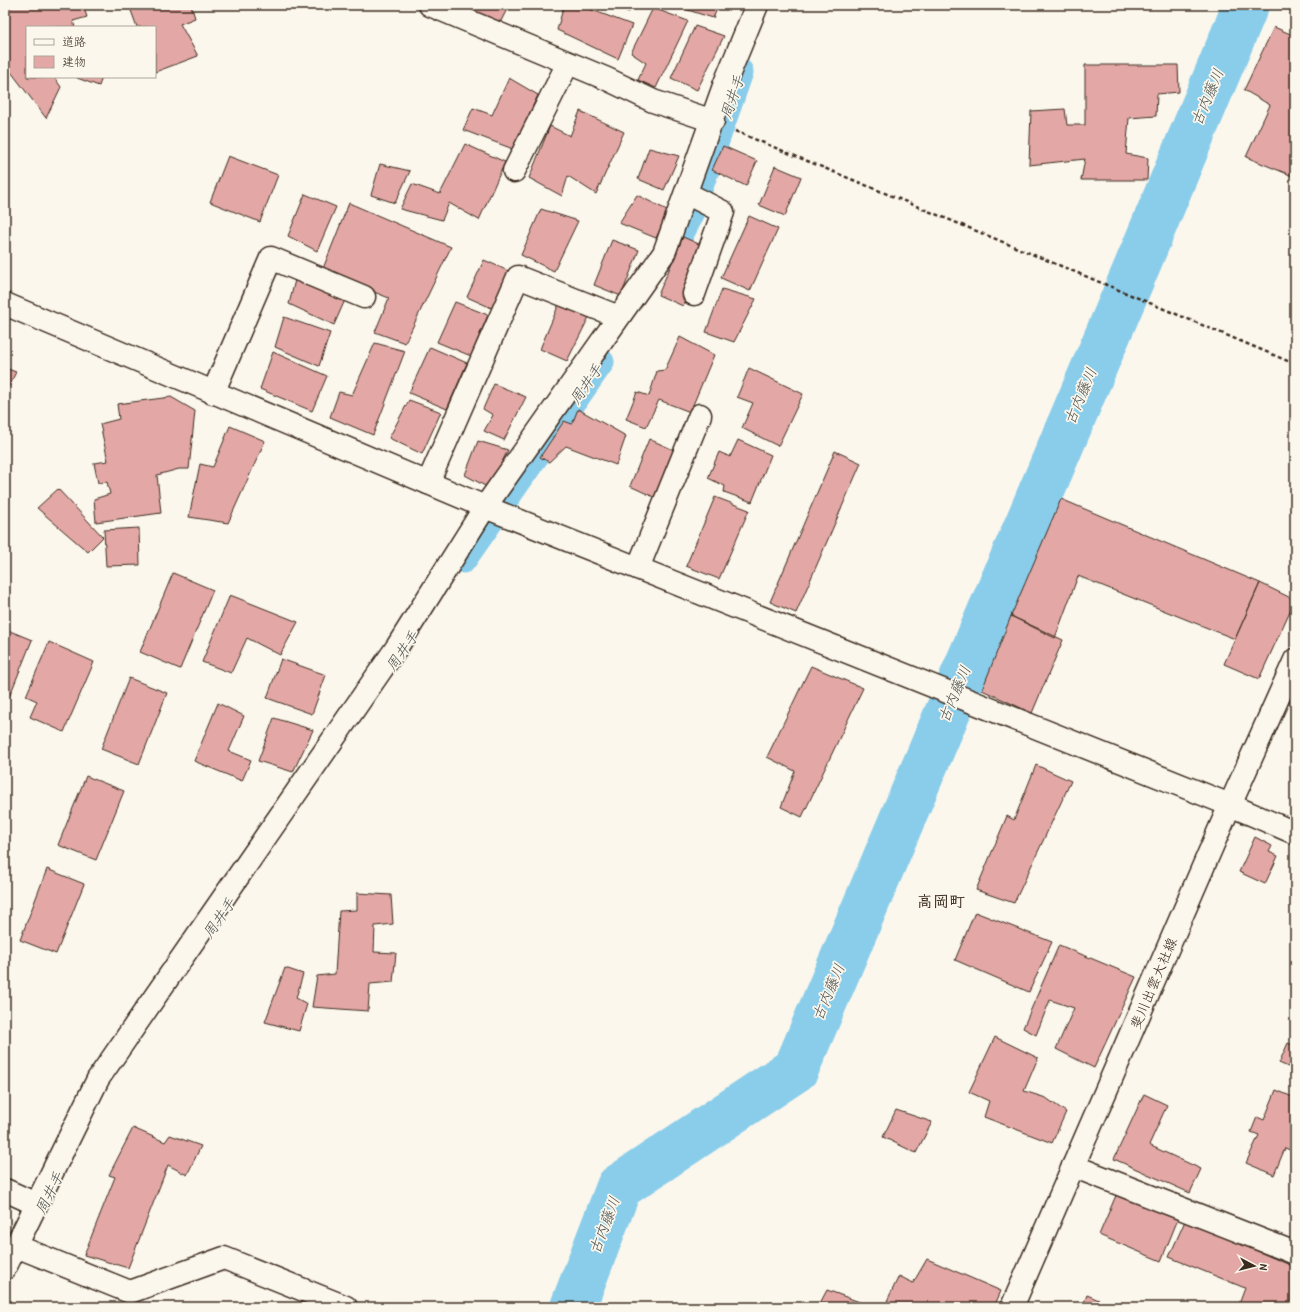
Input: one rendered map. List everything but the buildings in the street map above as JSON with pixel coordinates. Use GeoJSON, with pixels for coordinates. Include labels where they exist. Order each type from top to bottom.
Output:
{"type":"FeatureCollection","features":[{"type":"Feature","properties":{"kind":"street"},"geometry":{"type":"LineString","coordinates":[[430,5],[607,79],[653,101],[712,121]]}},
{"type":"Feature","properties":{"kind":"street"},"geometry":{"type":"LineString","coordinates":[[5,1268],[98,1079],[397,647],[485,507],[664,253],[726,83],[757,5]]}},
{"type":"Feature","properties":{"kind":"street"},"geometry":{"type":"LineString","coordinates":[[514,171],[568,63]]}},
{"type":"Feature","properties":{"kind":"street"},"geometry":{"type":"LineString","coordinates":[[686,193],[723,212],[694,294]]}},
{"type":"Feature","properties":{"kind":"street"},"geometry":{"type":"LineString","coordinates":[[213,393],[271,258],[364,297]]}},
{"type":"Feature","properties":{"kind":"street"},"geometry":{"type":"LineString","coordinates":[[428,484],[518,277],[620,317]]}},
{"type":"Feature","properties":{"kind":"street"},"geometry":{"type":"LineString","coordinates":[[5,304],[428,484],[1230,805],[1295,833]]}},
{"type":"Feature","properties":{"kind":"street"},"geometry":{"type":"LineString","coordinates":[[638,568],[700,415]]}},
{"type":"Feature","properties":{"kind":"street","name":"斐川出雲大社線"},"geometry":{"type":"LineString","coordinates":[[1012,1307],[1230,805],[1295,660]]}},
{"type":"Feature","properties":{"kind":"street"},"geometry":{"type":"LineString","coordinates":[[1073,1166],[1295,1254]]}},
{"type":"Feature","properties":{"kind":"street"},"geometry":{"type":"LineString","coordinates":[[5,1190],[36,1204]]}},
{"type":"Feature","properties":{"kind":"street"},"geometry":{"type":"LineString","coordinates":[[16,1246],[130,1292],[224,1258],[346,1307]]}},
{"type":"Feature","properties":{"kind":"path"},"geometry":{"type":"LineString","coordinates":[[712,121],[1295,364]]}},
{"type":"Feature","properties":{"kind":"waterway","name":"古内藤川"},"geometry":{"type":"LineString","coordinates":[[573,1307],[619,1187],[796,1069],[1135,271],[1246,5]]}},
{"type":"Feature","properties":{"kind":"waterway","name":"周井手"},"geometry":{"type":"LineString","coordinates":[[669,256],[689,218],[740,72]]}},
{"type":"Feature","properties":{"kind":"waterway","name":"周井手"},"geometry":{"type":"LineString","coordinates":[[463,560],[601,362]]}},
{"type":"Feature","properties":{"kind":"district","name":"高岡町"},"geometry":{"type":"Point","coordinates":[941,901]}}]}
